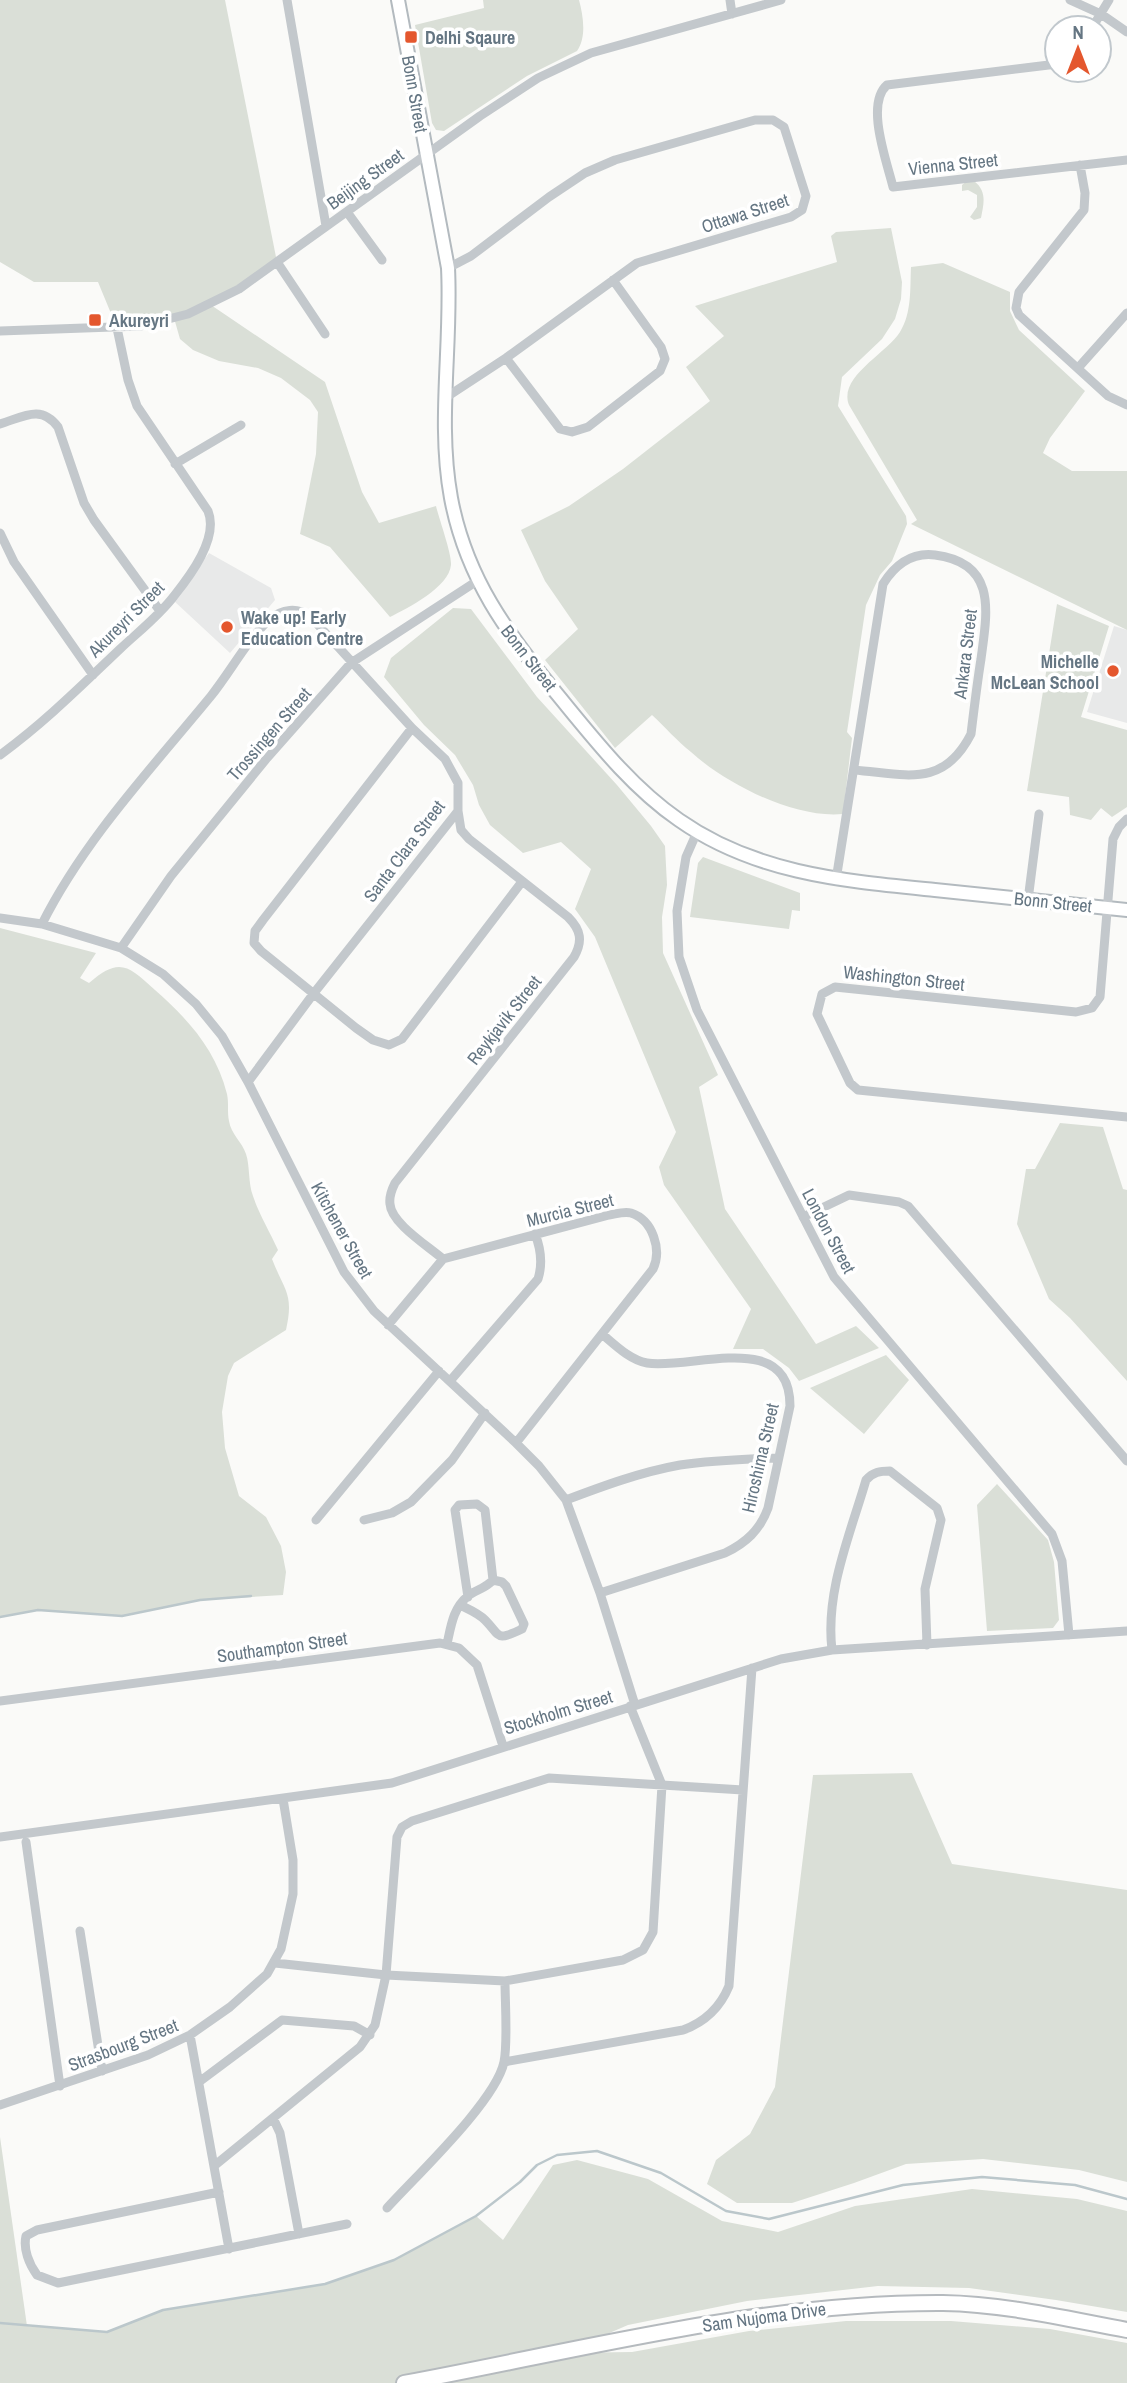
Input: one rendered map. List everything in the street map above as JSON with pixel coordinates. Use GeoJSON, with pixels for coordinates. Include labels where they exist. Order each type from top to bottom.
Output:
{"type":"FeatureCollection","features":[{"type":"Feature","properties":{"kind":"main road","name":"Sam Nujoma Drive"},"geometry":{"type":"LineString","coordinates":[[404,2383],[747,2317],[843,2306],[945,2303],[990,2307],[1127,2330]]}},
{"type":"Feature","properties":{"kind":"street"},"geometry":{"type":"LineString","coordinates":[[287,0],[326,226]]}},
{"type":"Feature","properties":{"kind":"street","name":"Bonn Street"},"geometry":{"type":"LineString","coordinates":[[398,0],[447,268],[449,310],[445,398],[446,462],[451,499],[464,548],[477,581],[520,649],[624,773],[664,809],[697,832],[759,861],[790,871],[836,880],[1127,910]]}},
{"type":"Feature","properties":{"kind":"street"},"geometry":{"type":"LineString","coordinates":[[730,0],[732,14]]}},
{"type":"Feature","properties":{"kind":"street","name":"Beijing Street"},"geometry":{"type":"LineString","coordinates":[[0,331],[141,326],[188,314],[239,289],[538,78],[591,53],[780,0]]}},
{"type":"Feature","properties":{"kind":"street"},"geometry":{"type":"LineString","coordinates":[[1070,0],[1101,14],[1109,0]]}},
{"type":"Feature","properties":{"kind":"street","name":"Vienna Street"},"geometry":{"type":"LineString","coordinates":[[1043,66],[887,85],[880,94],[877,110],[892,187],[1127,160]]}},
{"type":"Feature","properties":{"kind":"street","name":"Ottawa Street"},"geometry":{"type":"LineString","coordinates":[[445,398],[506,358],[638,263],[791,217],[800,212],[806,196],[782,124],[768,118],[755,120],[595,168],[549,197],[471,256],[447,268]]}},
{"type":"Feature","properties":{"kind":"street"},"geometry":{"type":"LineString","coordinates":[[1080,165],[1086,194],[1084,210],[1019,292],[1016,308],[1019,315],[1108,396],[1127,405]]}},
{"type":"Feature","properties":{"kind":"street"},"geometry":{"type":"LineString","coordinates":[[347,212],[382,260]]}},
{"type":"Feature","properties":{"kind":"street"},"geometry":{"type":"LineString","coordinates":[[278,262],[325,334]]}},
{"type":"Feature","properties":{"kind":"street"},"geometry":{"type":"LineString","coordinates":[[506,358],[557,426],[572,432],[588,427],[660,371],[665,362],[661,347],[613,280]]}},
{"type":"Feature","properties":{"kind":"street"},"geometry":{"type":"LineString","coordinates":[[1078,369],[1127,313]]}},
{"type":"Feature","properties":{"kind":"street","name":"Akureyri Street"},"geometry":{"type":"LineString","coordinates":[[0,755],[42,723],[173,597],[201,555],[212,525],[204,504],[137,406],[128,380],[117,328]]}},
{"type":"Feature","properties":{"kind":"street"},"geometry":{"type":"LineString","coordinates":[[0,424],[41,413],[53,421],[58,427],[84,503],[160,611]]}},
{"type":"Feature","properties":{"kind":"street"},"geometry":{"type":"LineString","coordinates":[[175,464],[241,425]]}},
{"type":"Feature","properties":{"kind":"street"},"geometry":{"type":"LineString","coordinates":[[0,533],[14,562],[93,675]]}},
{"type":"Feature","properties":{"kind":"street","name":"Ankara Street"},"geometry":{"type":"LineString","coordinates":[[836,880],[883,584],[890,572],[917,555],[946,557],[962,564],[982,585],[988,610],[971,734],[952,762],[941,769],[924,774],[854,770]]}},
{"type":"Feature","properties":{"kind":"street","name":"Trossingen Street"},"geometry":{"type":"LineString","coordinates":[[121,948],[180,866],[267,758],[351,663],[477,581]]}},
{"type":"Feature","properties":{"kind":"street","name":"Santa Clara Street"},"geometry":{"type":"LineString","coordinates":[[42,924],[70,876],[119,807],[270,619],[284,611],[302,611],[310,615],[351,663],[445,759],[459,790],[458,811],[314,993],[248,1082]]}},
{"type":"Feature","properties":{"kind":"street"},"geometry":{"type":"LineString","coordinates":[[412,728],[255,931],[254,943],[365,1035],[385,1045],[393,1044],[402,1039],[522,883]]}},
{"type":"Feature","properties":{"kind":"street","name":"Reykjavik Street"},"geometry":{"type":"LineString","coordinates":[[443,1259],[393,1216],[389,1201],[395,1182],[574,957],[580,944],[579,933],[573,922],[469,839],[461,830],[458,811]]}},
{"type":"Feature","properties":{"kind":"street"},"geometry":{"type":"LineString","coordinates":[[1028,900],[1039,814]]}},
{"type":"Feature","properties":{"kind":"street"},"geometry":{"type":"LineString","coordinates":[[1105,907],[1113,839],[1127,819]]}},
{"type":"Feature","properties":{"kind":"street","name":"London Street"},"geometry":{"type":"LineString","coordinates":[[697,832],[686,858],[678,903],[678,942],[684,975],[697,1010],[839,1284],[1046,1525],[1059,1548],[1062,1561],[1069,1635]]}},
{"type":"Feature","properties":{"kind":"street","name":"Washington Street"},"geometry":{"type":"LineString","coordinates":[[1105,907],[1100,997],[1092,1009],[1084,1011],[835,987],[821,994],[817,1014],[850,1083],[858,1090],[1127,1117]]}},
{"type":"Feature","properties":{"kind":"street","name":"Kitchener Street"},"geometry":{"type":"LineString","coordinates":[[0,919],[42,924],[121,948],[163,974],[196,1004],[222,1036],[344,1272],[374,1311],[516,1443],[539,1466],[566,1500],[600,1592],[633,1706],[662,1785]]}},
{"type":"Feature","properties":{"kind":"street"},"geometry":{"type":"LineString","coordinates":[[803,1217],[849,1195],[899,1202],[908,1206],[1127,1461]]}},
{"type":"Feature","properties":{"kind":"street","name":"Murcia Street"},"geometry":{"type":"LineString","coordinates":[[443,1259],[624,1212],[641,1218],[655,1239],[655,1265],[516,1443]]}},
{"type":"Feature","properties":{"kind":"street"},"geometry":{"type":"LineString","coordinates":[[450,1381],[538,1279],[542,1262],[535,1234]]}},
{"type":"Feature","properties":{"kind":"street"},"geometry":{"type":"LineString","coordinates":[[388,1325],[443,1259]]}},
{"type":"Feature","properties":{"kind":"street","name":"Hiroshima Street"},"geometry":{"type":"LineString","coordinates":[[600,1592],[725,1553],[748,1539],[764,1520],[789,1413],[790,1398],[779,1371],[767,1362],[748,1357],[648,1363],[627,1354],[602,1334]]}},
{"type":"Feature","properties":{"kind":"street"},"geometry":{"type":"LineString","coordinates":[[316,1520],[439,1371]]}},
{"type":"Feature","properties":{"kind":"street"},"geometry":{"type":"LineString","coordinates":[[364,1520],[392,1513],[411,1502],[452,1460],[485,1413]]}},
{"type":"Feature","properties":{"kind":"street"},"geometry":{"type":"LineString","coordinates":[[566,1500],[612,1483],[667,1468],[707,1462],[778,1458]]}},
{"type":"Feature","properties":{"kind":"street"},"geometry":{"type":"LineString","coordinates":[[832,1650],[832,1595],[866,1480],[874,1473],[882,1471],[890,1471],[941,1513],[925,1590],[927,1645]]}},
{"type":"Feature","properties":{"kind":"street"},"geometry":{"type":"LineString","coordinates":[[468,1597],[455,1510],[459,1505],[477,1504],[485,1510],[493,1580]]}},
{"type":"Feature","properties":{"kind":"street"},"geometry":{"type":"LineString","coordinates":[[460,1605],[485,1620],[499,1636],[522,1629],[524,1624],[506,1586],[493,1580],[468,1597],[460,1605],[454,1613],[447,1644],[464,1651],[477,1665],[503,1746]]}},
{"type":"Feature","properties":{"kind":"street","name":"Stockholm Street"},"geometry":{"type":"LineString","coordinates":[[0,1837],[391,1783],[752,1668],[801,1655],[832,1650],[1127,1631]]}},
{"type":"Feature","properties":{"kind":"street","name":"Southampton Street"},"geometry":{"type":"LineString","coordinates":[[0,1700],[415,1645],[447,1644]]}},
{"type":"Feature","properties":{"kind":"street"},"geometry":{"type":"LineString","coordinates":[[504,2062],[683,2030],[696,2025],[717,2008],[729,1986],[752,1668]]}},
{"type":"Feature","properties":{"kind":"street"},"geometry":{"type":"LineString","coordinates":[[214,2166],[360,2047],[370,2035],[375,2025],[386,1975],[397,1837],[402,1828],[412,1821],[549,1778],[743,1790]]}},
{"type":"Feature","properties":{"kind":"street"},"geometry":{"type":"LineString","coordinates":[[275,1963],[386,1975],[505,1981],[623,1960],[643,1950],[653,1931],[662,1785]]}},
{"type":"Feature","properties":{"kind":"street","name":"Strasbourg Street"},"geometry":{"type":"LineString","coordinates":[[0,2105],[148,2055],[190,2035],[254,1987],[275,1963],[286,1933],[293,1894],[293,1860],[283,1799]]}},
{"type":"Feature","properties":{"kind":"street"},"geometry":{"type":"LineString","coordinates":[[26,1842],[60,2086]]}},
{"type":"Feature","properties":{"kind":"street"},"geometry":{"type":"LineString","coordinates":[[80,1931],[102,2071]]}},
{"type":"Feature","properties":{"kind":"street"},"geometry":{"type":"LineString","coordinates":[[387,2208],[473,2113],[495,2084],[504,2062],[505,1981]]}},
{"type":"Feature","properties":{"kind":"street"},"geometry":{"type":"LineString","coordinates":[[199,2082],[282,2020],[354,2026],[370,2035]]}},
{"type":"Feature","properties":{"kind":"street"},"geometry":{"type":"LineString","coordinates":[[190,2035],[229,2249]]}},
{"type":"Feature","properties":{"kind":"street"},"geometry":{"type":"LineString","coordinates":[[273,2118],[280,2133],[299,2234]]}},
{"type":"Feature","properties":{"kind":"street"},"geometry":{"type":"LineString","coordinates":[[219,2192],[30,2232],[25,2242],[27,2256],[37,2274],[58,2283],[347,2224]]}},
{"type":"Feature","properties":{"kind":"shaded area"},"geometry":{"type":"Polygon","coordinates":[[[0,0],[225,0],[277,262],[211,305],[325,382],[362,492],[379,523],[436,506],[451,565],[449,573],[436,589],[390,617],[330,547],[300,534],[316,454],[318,412],[310,400],[281,378],[258,368],[219,361],[193,350],[180,339],[174,318],[117,328],[98,282],[34,282],[0,262],[0,0]]]}},
{"type":"Feature","properties":{"kind":"shaded area"},"geometry":{"type":"Polygon","coordinates":[[[483,0],[579,0],[583,26],[580,45],[577,51],[527,76],[444,131],[436,130],[432,123],[415,25],[484,8],[483,0]]]}},
{"type":"Feature","properties":{"kind":"shaded area"},"geometry":{"type":"Polygon","coordinates":[[[967,181],[974,181],[983,193],[981,218],[974,220],[970,217],[977,207],[977,195],[968,190],[962,191],[962,185],[967,181]]]}},
{"type":"Feature","properties":{"kind":"shaded area"},"geometry":{"type":"Polygon","coordinates":[[[891,228],[902,282],[901,299],[895,319],[882,339],[842,377],[838,406],[906,516],[907,524],[892,561],[880,575],[866,605],[847,732],[852,738],[843,814],[824,814],[783,805],[742,787],[706,764],[652,715],[615,748],[545,660],[578,629],[545,581],[521,530],[569,506],[623,469],[710,401],[686,367],[724,336],[695,306],[837,262],[831,236],[836,232],[891,228]]]}},
{"type":"Feature","properties":{"kind":"shaded area"},"geometry":{"type":"Polygon","coordinates":[[[943,263],[1010,292],[1010,311],[1019,330],[1085,391],[1050,438],[1043,453],[1072,471],[1127,471],[1127,630],[911,524],[917,520],[849,405],[847,395],[850,385],[904,325],[910,300],[911,267],[943,263]]]}},
{"type":"Feature","properties":{"kind":"shaded area","name":"Wake up! Early Education Centre"},"geometry":{"type":"Polygon","coordinates":[[[209,553],[271,588],[275,600],[230,653],[174,601],[209,553]]]}},
{"type":"Feature","properties":{"kind":"shaded area"},"geometry":{"type":"Polygon","coordinates":[[[1057,604],[1109,626],[1081,717],[1127,730],[1127,807],[1112,817],[1101,808],[1091,820],[1070,815],[1069,797],[1027,791],[1057,604]]]}},
{"type":"Feature","properties":{"kind":"shaded area"},"geometry":{"type":"Polygon","coordinates":[[[453,608],[471,609],[537,697],[617,785],[665,846],[667,885],[662,917],[663,953],[718,1075],[699,1087],[725,1209],[816,1344],[856,1326],[879,1348],[799,1381],[789,1368],[763,1349],[733,1349],[751,1309],[664,1185],[659,1167],[676,1132],[595,937],[575,909],[591,869],[561,842],[523,853],[490,825],[479,805],[473,785],[455,755],[424,725],[384,677],[391,658],[453,608]]]}},
{"type":"Feature","properties":{"kind":"shaded area","name":"Michelle McLean School"},"geometry":{"type":"Polygon","coordinates":[[[1114,626],[1127,630],[1127,723],[1087,712],[1114,626]]]}},
{"type":"Feature","properties":{"kind":"shaded area"},"geometry":{"type":"Polygon","coordinates":[[[703,857],[800,893],[800,911],[792,910],[789,929],[690,917],[698,863],[703,857]]]}},
{"type":"Feature","properties":{"kind":"shaded area"},"geometry":{"type":"Polygon","coordinates":[[[0,928],[96,953],[80,978],[89,983],[116,967],[123,967],[138,975],[189,1024],[216,1063],[228,1097],[230,1126],[246,1154],[253,1196],[278,1250],[272,1259],[289,1300],[286,1330],[234,1363],[228,1376],[222,1412],[225,1448],[239,1496],[266,1517],[281,1546],[286,1572],[283,1595],[200,1600],[122,1616],[38,1610],[0,1617],[0,928]]]}},
{"type":"Feature","properties":{"kind":"shaded area"},"geometry":{"type":"Polygon","coordinates":[[[1060,1123],[1103,1127],[1123,1189],[1127,1190],[1127,1381],[1070,1318],[1049,1299],[1017,1224],[1026,1169],[1035,1169],[1060,1123]]]}},
{"type":"Feature","properties":{"kind":"shaded area"},"geometry":{"type":"Polygon","coordinates":[[[886,1355],[909,1380],[864,1434],[810,1388],[886,1355]]]}},
{"type":"Feature","properties":{"kind":"shaded area"},"geometry":{"type":"Polygon","coordinates":[[[997,1484],[1048,1540],[1054,1562],[1059,1620],[1053,1628],[987,1631],[977,1505],[997,1484]]]}},
{"type":"Feature","properties":{"kind":"shaded area"},"geometry":{"type":"Polygon","coordinates":[[[912,1773],[952,1864],[1127,1890],[1127,2182],[1079,2170],[983,2159],[906,2164],[792,2203],[737,2203],[707,2184],[716,2160],[750,2134],[775,2087],[813,1775],[912,1773]]]}},
{"type":"Feature","properties":{"kind":"shaded area"},"geometry":{"type":"Polygon","coordinates":[[[0,2137],[27,2326],[107,2332],[163,2310],[325,2284],[394,2260],[476,2216],[503,2240],[553,2165],[577,2160],[648,2179],[722,2221],[778,2232],[855,2206],[972,2189],[1077,2199],[1127,2211],[1127,2312],[969,2288],[878,2286],[747,2301],[628,2325],[563,2353],[632,2352],[749,2331],[846,2321],[951,2321],[1050,2329],[1127,2343],[1127,2383],[0,2383],[0,2137]]]}},
{"type":"Feature","properties":{"kind":"waterway"},"geometry":{"type":"LineString","coordinates":[[0,1617],[38,1610],[122,1616],[200,1600],[251,1596]]}},
{"type":"Feature","properties":{"kind":"waterway"},"geometry":{"type":"LineString","coordinates":[[0,2323],[107,2332],[163,2310],[325,2284],[394,2260],[476,2216],[520,2182],[537,2165],[557,2155],[597,2151],[661,2173],[726,2211],[769,2219],[903,2185],[982,2177],[1075,2185],[1127,2199]]}},
{"type":"Feature","properties":{"kind":"place","name":"Delhi Sqaure"},"geometry":{"type":"Point","coordinates":[411,37]}},
{"type":"Feature","properties":{"kind":"place","name":"Akureyri"},"geometry":{"type":"Point","coordinates":[95,320]}},
{"type":"Feature","properties":{"kind":"place","name":"Wake up! Early Education Centre"},"geometry":{"type":"Point","coordinates":[227,627]}},
{"type":"Feature","properties":{"kind":"place","name":"Michelle McLean School"},"geometry":{"type":"Point","coordinates":[1113,671]}}]}
